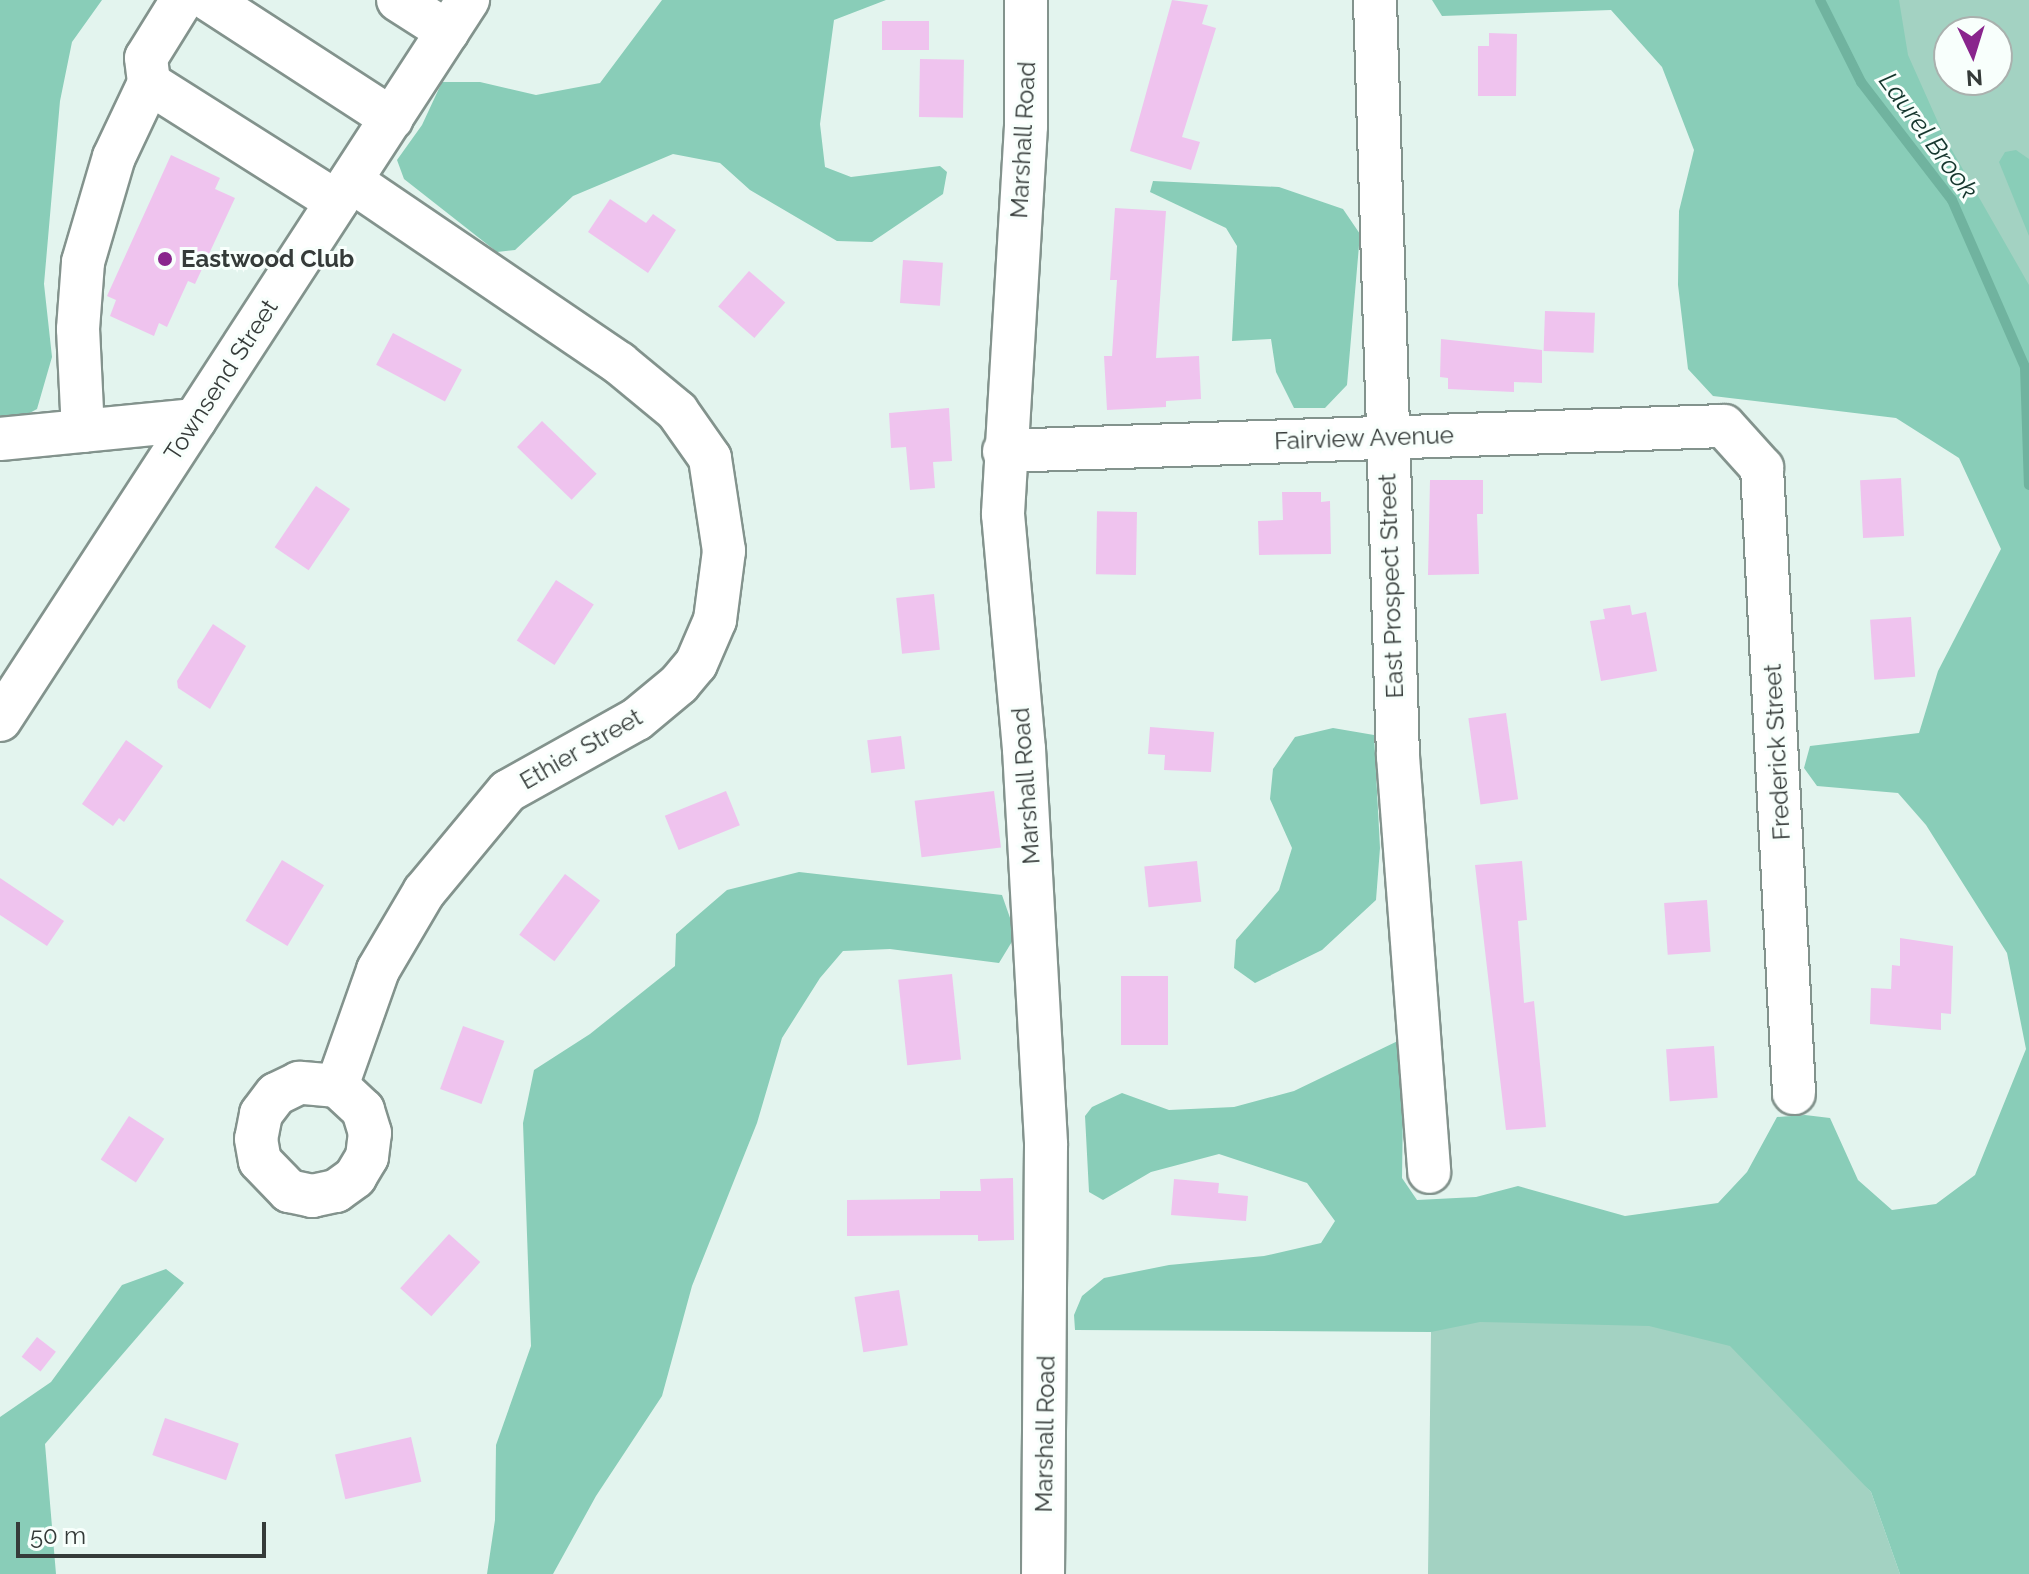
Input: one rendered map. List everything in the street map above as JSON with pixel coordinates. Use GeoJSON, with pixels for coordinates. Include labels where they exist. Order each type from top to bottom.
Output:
{"type":"FeatureCollection","features":[{"type":"Feature","properties":{"kind":"street"},"geometry":{"type":"LineString","coordinates":[[83,431],[78,329],[83,262],[114,157],[149,83],[146,58],[182,0]]}},
{"type":"Feature","properties":{"kind":"street"},"geometry":{"type":"LineString","coordinates":[[209,0],[392,119]]}},
{"type":"Feature","properties":{"kind":"street"},"geometry":{"type":"LineString","coordinates":[[398,0],[458,16]]}},
{"type":"Feature","properties":{"kind":"street","name":"Marshall Road"},"geometry":{"type":"LineString","coordinates":[[1026,0],[1026,126],[1004,451],[1003,514],[1024,749],[1046,1145],[1043,1574]]}},
{"type":"Feature","properties":{"kind":"street","name":"East Prospect Street"},"geometry":{"type":"LineString","coordinates":[[1375,0],[1385,438],[1398,756],[1429,1172]]}},
{"type":"Feature","properties":{"kind":"street","name":"Townsend Street"},"geometry":{"type":"LineString","coordinates":[[0,720],[458,16]]}},
{"type":"Feature","properties":{"kind":"street","name":"Ethier Street"},"geometry":{"type":"LineString","coordinates":[[149,83],[344,191],[619,363],[677,411],[710,458],[724,551],[715,620],[696,664],[660,703],[529,776],[470,831],[424,892],[378,970],[337,1086]]}},
{"type":"Feature","properties":{"kind":"street"},"geometry":{"type":"LineString","coordinates":[[0,439],[195,420]]}},
{"type":"Feature","properties":{"kind":"street","name":"Fairview Avenue"},"geometry":{"type":"LineString","coordinates":[[1004,451],[1724,426]]}},
{"type":"Feature","properties":{"kind":"street","name":"Frederick Street"},"geometry":{"type":"LineString","coordinates":[[1724,426],[1762,468],[1794,1093]]}},
{"type":"Feature","properties":{"kind":"green space"},"geometry":{"type":"Polygon","coordinates":[[[0,0],[102,0],[72,42],[60,101],[44,284],[52,357],[37,409],[0,429],[0,0]]]}},
{"type":"Feature","properties":{"kind":"green space"},"geometry":{"type":"Polygon","coordinates":[[[662,0],[886,0],[834,20],[820,124],[825,167],[851,177],[940,166],[947,172],[943,194],[872,242],[837,241],[750,190],[720,163],[673,154],[573,196],[515,250],[497,252],[404,179],[397,160],[422,125],[442,82],[480,82],[536,95],[600,83],[662,0]]]}},
{"type":"Feature","properties":{"kind":"green space"},"geometry":{"type":"Polygon","coordinates":[[[1432,0],[1899,0],[1908,55],[1945,138],[2029,285],[2029,1574],[1900,1574],[1871,1492],[1730,1346],[1649,1326],[1480,1322],[1431,1332],[1075,1330],[1074,1315],[1082,1296],[1104,1278],[1169,1265],[1264,1256],[1321,1243],[1335,1221],[1307,1183],[1219,1154],[1151,1172],[1103,1200],[1089,1192],[1085,1116],[1092,1107],[1122,1093],[1169,1110],[1234,1107],[1294,1091],[1404,1038],[1402,1178],[1417,1200],[1476,1197],[1518,1186],[1625,1216],[1718,1203],[1747,1172],[1777,1117],[1805,1115],[1830,1118],[1858,1180],[1892,1210],[1936,1204],[1975,1175],[2026,1049],[2007,953],[1926,825],[1898,793],[1817,786],[1804,768],[1810,746],[1919,733],[1938,671],[2001,549],[1959,458],[1896,418],[1713,396],[1688,369],[1678,285],[1679,211],[1694,150],[1662,67],[1611,10],[1442,16],[1432,0]]]}},
{"type":"Feature","properties":{"kind":"green space"},"geometry":{"type":"Polygon","coordinates":[[[1820,0],[2029,0],[2029,485],[1820,0]]]}},
{"type":"Feature","properties":{"kind":"green space"},"geometry":{"type":"Polygon","coordinates":[[[2016,150],[2029,159],[2029,236],[1999,162],[2005,152],[2016,150]]]}},
{"type":"Feature","properties":{"kind":"green space"},"geometry":{"type":"Polygon","coordinates":[[[1153,181],[1279,187],[1343,209],[1360,234],[1347,385],[1325,408],[1294,408],[1276,372],[1271,339],[1232,341],[1237,246],[1226,228],[1150,192],[1153,181]]]}},
{"type":"Feature","properties":{"kind":"green space"},"geometry":{"type":"Polygon","coordinates":[[[1333,728],[1374,735],[1380,848],[1376,900],[1322,950],[1255,983],[1234,968],[1236,940],[1279,890],[1292,848],[1270,799],[1273,769],[1295,737],[1333,728]]]}},
{"type":"Feature","properties":{"kind":"green space"},"geometry":{"type":"Polygon","coordinates":[[[799,872],[1002,895],[1016,935],[999,963],[890,949],[843,951],[820,978],[782,1038],[757,1123],[692,1286],[662,1396],[596,1496],[553,1574],[487,1574],[495,1520],[496,1445],[531,1346],[523,1123],[534,1070],[590,1034],[675,966],[676,934],[727,890],[799,872]]]}},
{"type":"Feature","properties":{"kind":"green space"},"geometry":{"type":"Polygon","coordinates":[[[166,1269],[184,1283],[45,1444],[56,1574],[0,1574],[0,1417],[51,1382],[122,1285],[166,1269]]]}},
{"type":"Feature","properties":{"kind":"green space"},"geometry":{"type":"Polygon","coordinates":[[[1769,1281],[1828,1443],[1871,1492],[1900,1574],[1428,1574],[1431,1332],[1463,1293],[1769,1281]]]}},
{"type":"Feature","properties":{"kind":"building"},"geometry":{"type":"Polygon","coordinates":[[[1172,0],[1208,5],[1202,24],[1216,28],[1182,137],[1200,142],[1191,170],[1130,151],[1172,0]]]}},
{"type":"Feature","properties":{"kind":"building"},"geometry":{"type":"Polygon","coordinates":[[[882,21],[929,21],[929,50],[882,50],[882,21]]]}},
{"type":"Feature","properties":{"kind":"building"},"geometry":{"type":"Polygon","coordinates":[[[1489,33],[1517,34],[1516,96],[1478,96],[1478,46],[1489,46],[1489,33]]]}},
{"type":"Feature","properties":{"kind":"building"},"geometry":{"type":"Polygon","coordinates":[[[920,59],[964,60],[963,118],[919,117],[920,59]]]}},
{"type":"Feature","properties":{"kind":"building","name":"Eastwood Club"},"geometry":{"type":"Polygon","coordinates":[[[171,155],[220,178],[215,189],[235,198],[195,284],[188,281],[167,327],[159,323],[154,336],[110,316],[116,300],[107,296],[171,155]]]}},
{"type":"Feature","properties":{"kind":"building"},"geometry":{"type":"Polygon","coordinates":[[[610,199],[646,223],[653,214],[676,230],[648,273],[588,232],[610,199]]]}},
{"type":"Feature","properties":{"kind":"building"},"geometry":{"type":"Polygon","coordinates":[[[1115,208],[1166,211],[1156,358],[1199,356],[1201,399],[1166,401],[1166,407],[1107,410],[1104,356],[1112,356],[1117,280],[1110,280],[1115,208]]]}},
{"type":"Feature","properties":{"kind":"building"},"geometry":{"type":"Polygon","coordinates":[[[903,260],[943,263],[940,306],[900,303],[903,260]]]}},
{"type":"Feature","properties":{"kind":"building"},"geometry":{"type":"Polygon","coordinates":[[[749,271],[785,302],[754,338],[718,306],[749,271]]]}},
{"type":"Feature","properties":{"kind":"building"},"geometry":{"type":"Polygon","coordinates":[[[1545,311],[1595,313],[1594,353],[1544,351],[1545,311]]]}},
{"type":"Feature","properties":{"kind":"building"},"geometry":{"type":"Polygon","coordinates":[[[393,333],[462,370],[445,401],[376,365],[393,333]]]}},
{"type":"Feature","properties":{"kind":"building"},"geometry":{"type":"Polygon","coordinates":[[[1441,339],[1542,350],[1542,383],[1514,382],[1514,392],[1448,389],[1448,378],[1440,377],[1441,339]]]}},
{"type":"Feature","properties":{"kind":"building"},"geometry":{"type":"Polygon","coordinates":[[[949,408],[952,461],[933,462],[935,488],[910,490],[906,447],[891,448],[889,413],[949,408]]]}},
{"type":"Feature","properties":{"kind":"building"},"geometry":{"type":"Polygon","coordinates":[[[542,421],[597,474],[572,500],[517,447],[542,421]]]}},
{"type":"Feature","properties":{"kind":"building"},"geometry":{"type":"Polygon","coordinates":[[[1901,478],[1904,536],[1863,538],[1860,480],[1901,478]]]}},
{"type":"Feature","properties":{"kind":"building"},"geometry":{"type":"Polygon","coordinates":[[[1430,480],[1483,480],[1483,514],[1477,514],[1479,574],[1428,575],[1430,480]]]}},
{"type":"Feature","properties":{"kind":"building"},"geometry":{"type":"Polygon","coordinates":[[[316,486],[350,509],[309,570],[275,547],[316,486]]]}},
{"type":"Feature","properties":{"kind":"building"},"geometry":{"type":"Polygon","coordinates":[[[1282,492],[1321,492],[1321,502],[1330,501],[1331,554],[1259,555],[1258,521],[1283,520],[1282,492]]]}},
{"type":"Feature","properties":{"kind":"building"},"geometry":{"type":"Polygon","coordinates":[[[1097,511],[1137,512],[1136,575],[1096,574],[1097,511]]]}},
{"type":"Feature","properties":{"kind":"building"},"geometry":{"type":"Polygon","coordinates":[[[556,580],[594,605],[555,665],[517,640],[556,580]]]}},
{"type":"Feature","properties":{"kind":"building"},"geometry":{"type":"Polygon","coordinates":[[[934,594],[940,650],[902,654],[896,598],[934,594]]]}},
{"type":"Feature","properties":{"kind":"building"},"geometry":{"type":"Polygon","coordinates":[[[1630,605],[1632,615],[1646,612],[1657,671],[1601,681],[1590,621],[1605,619],[1603,609],[1630,605]]]}},
{"type":"Feature","properties":{"kind":"building"},"geometry":{"type":"Polygon","coordinates":[[[1911,617],[1915,677],[1874,680],[1870,620],[1911,617]]]}},
{"type":"Feature","properties":{"kind":"building"},"geometry":{"type":"Polygon","coordinates":[[[213,624],[246,646],[210,709],[178,688],[177,681],[213,624]]]}},
{"type":"Feature","properties":{"kind":"building"},"geometry":{"type":"Polygon","coordinates":[[[1506,713],[1518,799],[1480,804],[1468,718],[1506,713]]]}},
{"type":"Feature","properties":{"kind":"building"},"geometry":{"type":"Polygon","coordinates":[[[1150,727],[1214,732],[1211,772],[1164,770],[1165,755],[1148,754],[1150,727]]]}},
{"type":"Feature","properties":{"kind":"building"},"geometry":{"type":"Polygon","coordinates":[[[901,736],[905,769],[871,773],[867,740],[901,736]]]}},
{"type":"Feature","properties":{"kind":"building"},"geometry":{"type":"Polygon","coordinates":[[[126,740],[163,766],[124,822],[119,818],[113,826],[82,804],[126,740]]]}},
{"type":"Feature","properties":{"kind":"building"},"geometry":{"type":"Polygon","coordinates":[[[726,791],[740,825],[679,850],[665,816],[726,791]]]}},
{"type":"Feature","properties":{"kind":"building"},"geometry":{"type":"Polygon","coordinates":[[[994,791],[1001,848],[922,857],[915,801],[994,791]]]}},
{"type":"Feature","properties":{"kind":"building"},"geometry":{"type":"Polygon","coordinates":[[[282,860],[324,885],[287,946],[245,921],[282,860]]]}},
{"type":"Feature","properties":{"kind":"building"},"geometry":{"type":"Polygon","coordinates":[[[1197,861],[1201,902],[1149,907],[1144,867],[1197,861]]]}},
{"type":"Feature","properties":{"kind":"building"},"geometry":{"type":"Polygon","coordinates":[[[1522,861],[1527,920],[1518,921],[1524,1003],[1534,1001],[1546,1127],[1506,1130],[1475,865],[1522,861]]]}},
{"type":"Feature","properties":{"kind":"building"},"geometry":{"type":"Polygon","coordinates":[[[565,874],[600,900],[554,961],[519,935],[565,874]]]}},
{"type":"Feature","properties":{"kind":"building"},"geometry":{"type":"Polygon","coordinates":[[[0,878],[64,921],[47,946],[0,915],[0,878]]]}},
{"type":"Feature","properties":{"kind":"building"},"geometry":{"type":"Polygon","coordinates":[[[1707,900],[1711,952],[1668,955],[1664,903],[1707,900]]]}},
{"type":"Feature","properties":{"kind":"building"},"geometry":{"type":"Polygon","coordinates":[[[1900,938],[1953,946],[1951,1014],[1941,1013],[1941,1030],[1870,1024],[1871,988],[1891,989],[1892,965],[1900,966],[1900,938]]]}},
{"type":"Feature","properties":{"kind":"building"},"geometry":{"type":"Polygon","coordinates":[[[952,974],[961,1060],[907,1065],[898,980],[952,974]]]}},
{"type":"Feature","properties":{"kind":"building"},"geometry":{"type":"Polygon","coordinates":[[[1121,976],[1168,976],[1168,1045],[1121,1045],[1121,976]]]}},
{"type":"Feature","properties":{"kind":"building"},"geometry":{"type":"Polygon","coordinates":[[[463,1026],[504,1041],[481,1104],[440,1089],[463,1026]]]}},
{"type":"Feature","properties":{"kind":"building"},"geometry":{"type":"Polygon","coordinates":[[[1714,1046],[1718,1098],[1670,1101],[1666,1049],[1714,1046]]]}},
{"type":"Feature","properties":{"kind":"building"},"geometry":{"type":"Polygon","coordinates":[[[129,1116],[164,1139],[136,1182],[101,1160],[129,1116]]]}},
{"type":"Feature","properties":{"kind":"building"},"geometry":{"type":"Polygon","coordinates":[[[1013,1178],[1014,1240],[978,1241],[978,1235],[847,1236],[847,1200],[940,1199],[940,1191],[981,1191],[980,1179],[1013,1178]]]}},
{"type":"Feature","properties":{"kind":"building"},"geometry":{"type":"Polygon","coordinates":[[[1174,1179],[1219,1183],[1218,1193],[1248,1196],[1246,1221],[1171,1215],[1174,1179]]]}},
{"type":"Feature","properties":{"kind":"building"},"geometry":{"type":"Polygon","coordinates":[[[449,1234],[480,1262],[431,1316],[400,1288],[449,1234]]]}},
{"type":"Feature","properties":{"kind":"building"},"geometry":{"type":"Polygon","coordinates":[[[899,1290],[908,1345],[863,1352],[855,1297],[899,1290]]]}},
{"type":"Feature","properties":{"kind":"building"},"geometry":{"type":"Polygon","coordinates":[[[37,1337],[56,1352],[41,1371],[22,1357],[37,1337]]]}},
{"type":"Feature","properties":{"kind":"building"},"geometry":{"type":"Polygon","coordinates":[[[165,1418],[239,1443],[226,1480],[152,1455],[165,1418]]]}},
{"type":"Feature","properties":{"kind":"building"},"geometry":{"type":"Polygon","coordinates":[[[411,1437],[421,1482],[345,1499],[335,1455],[411,1437]]]}},
{"type":"Feature","properties":{"kind":"waterway","name":"Laurel Brook"},"geometry":{"type":"LineString","coordinates":[[1820,0],[1861,82],[1952,200],[2025,367],[2029,485]]}},
{"type":"Feature","properties":{"kind":"place","name":"Eastwood Club"},"geometry":{"type":"Point","coordinates":[165,259]}}]}
